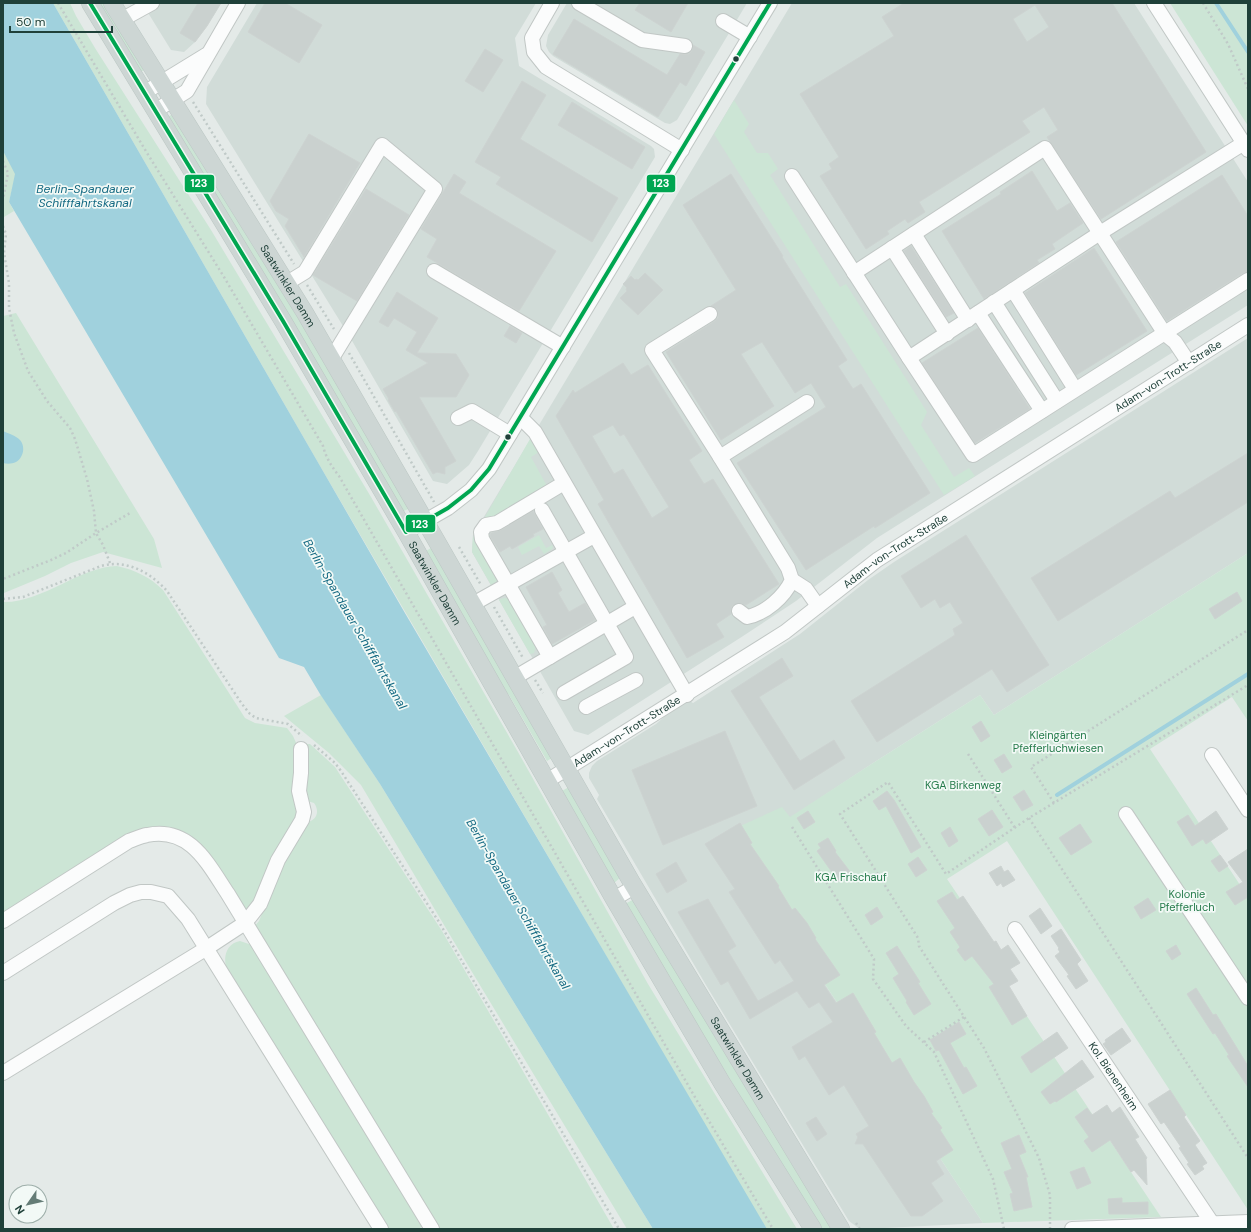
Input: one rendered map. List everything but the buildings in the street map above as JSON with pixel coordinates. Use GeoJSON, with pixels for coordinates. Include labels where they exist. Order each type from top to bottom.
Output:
{"type":"FeatureCollection","features":[{"type":"Feature","properties":{"kind":"main road","name":"Saatwinkler Damm"},"geometry":{"type":"LineString","coordinates":[[90,3],[283,321],[406,532],[614,899],[722,1083],[813,1229]]}},
{"type":"Feature","properties":{"kind":"main road","name":"Saatwinkler Damm"},"geometry":{"type":"LineString","coordinates":[[112,3],[287,283],[332,358],[634,887],[841,1229]]}},
{"type":"Feature","properties":{"kind":"street"},"geometry":{"type":"LineString","coordinates":[[123,19],[152,3]]}},
{"type":"Feature","properties":{"kind":"street"},"geometry":{"type":"LineString","coordinates":[[155,111],[187,91],[238,3]]}},
{"type":"Feature","properties":{"kind":"street"},"geometry":{"type":"LineString","coordinates":[[552,3],[532,38],[534,52],[546,67],[682,150]]}},
{"type":"Feature","properties":{"kind":"street"},"geometry":{"type":"LineString","coordinates":[[580,3],[642,40],[685,46]]}},
{"type":"Feature","properties":{"kind":"street"},"geometry":{"type":"LineString","coordinates":[[406,532],[448,508],[471,490],[489,469],[770,3]]}},
{"type":"Feature","properties":{"kind":"street"},"geometry":{"type":"LineString","coordinates":[[909,358],[1100,233],[1246,147],[1154,3]]}},
{"type":"Feature","properties":{"kind":"street"},"geometry":{"type":"LineString","coordinates":[[723,21],[750,37]]}},
{"type":"Feature","properties":{"kind":"street"},"geometry":{"type":"LineString","coordinates":[[144,93],[208,54]]}},
{"type":"Feature","properties":{"kind":"street"},"geometry":{"type":"LineString","coordinates":[[287,283],[305,272],[382,145],[435,189],[332,358]]}},
{"type":"Feature","properties":{"kind":"street"},"geometry":{"type":"LineString","coordinates":[[854,273],[1046,148],[1165,334],[1175,342],[1189,363]]}},
{"type":"Feature","properties":{"kind":"street"},"geometry":{"type":"LineString","coordinates":[[792,176],[973,455],[1248,280]]}},
{"type":"Feature","properties":{"kind":"street"},"geometry":{"type":"LineString","coordinates":[[914,234],[1042,411]]}},
{"type":"Feature","properties":{"kind":"street"},"geometry":{"type":"LineString","coordinates":[[892,248],[947,334]]}},
{"type":"Feature","properties":{"kind":"street"},"geometry":{"type":"LineString","coordinates":[[434,270],[563,347]]}},
{"type":"Feature","properties":{"kind":"street"},"geometry":{"type":"LineString","coordinates":[[1013,290],[1075,389]]}},
{"type":"Feature","properties":{"kind":"street"},"geometry":{"type":"LineString","coordinates":[[994,302],[1057,401]]}},
{"type":"Feature","properties":{"kind":"street"},"geometry":{"type":"LineString","coordinates":[[710,314],[652,350],[788,568],[792,580],[806,589],[818,606]]}},
{"type":"Feature","properties":{"kind":"street","name":"Adam-von-Trott-Straße"},"geometry":{"type":"LineString","coordinates":[[547,781],[687,695],[785,632],[877,560],[1248,325]]}},
{"type":"Feature","properties":{"kind":"street"},"geometry":{"type":"LineString","coordinates":[[720,457],[807,402]]}},
{"type":"Feature","properties":{"kind":"street"},"geometry":{"type":"LineString","coordinates":[[458,418],[472,410],[510,434]]}},
{"type":"Feature","properties":{"kind":"street"},"geometry":{"type":"LineString","coordinates":[[520,418],[535,432],[687,695]]}},
{"type":"Feature","properties":{"kind":"street"},"geometry":{"type":"LineString","coordinates":[[550,657],[482,539],[481,532],[486,526],[497,523],[564,483]]}},
{"type":"Feature","properties":{"kind":"street"},"geometry":{"type":"LineString","coordinates":[[542,510],[608,623],[626,657],[564,693]]}},
{"type":"Feature","properties":{"kind":"street"},"geometry":{"type":"LineString","coordinates":[[473,604],[594,536]]}},
{"type":"Feature","properties":{"kind":"street"},"geometry":{"type":"LineString","coordinates":[[739,611],[746,618],[754,616],[764,610],[787,590],[792,580]]}},
{"type":"Feature","properties":{"kind":"street"},"geometry":{"type":"LineString","coordinates":[[514,678],[635,607]]}},
{"type":"Feature","properties":{"kind":"street"},"geometry":{"type":"LineString","coordinates":[[586,707],[636,680]]}},
{"type":"Feature","properties":{"kind":"street"},"geometry":{"type":"LineString","coordinates":[[3,1073],[207,948],[245,923],[260,904],[278,860],[302,820],[304,812],[299,791],[305,743]]}},
{"type":"Feature","properties":{"kind":"street"},"geometry":{"type":"LineString","coordinates":[[1212,756],[1248,810]]}},
{"type":"Feature","properties":{"kind":"street"},"geometry":{"type":"LineString","coordinates":[[1126,814],[1248,998]]}},
{"type":"Feature","properties":{"kind":"street"},"geometry":{"type":"LineString","coordinates":[[3,921],[129,841],[148,835],[164,834],[179,837],[189,842],[202,854],[432,1229]]}},
{"type":"Feature","properties":{"kind":"street"},"geometry":{"type":"LineString","coordinates":[[614,899],[634,887]]}},
{"type":"Feature","properties":{"kind":"street"},"geometry":{"type":"LineString","coordinates":[[3,973],[114,903],[130,895],[141,892],[151,892],[168,896],[188,918],[381,1229]]}},
{"type":"Feature","properties":{"kind":"street","name":"Kol. Bienenheim"},"geometry":{"type":"LineString","coordinates":[[1015,929],[1212,1223]]}},
{"type":"Feature","properties":{"kind":"street"},"geometry":{"type":"LineString","coordinates":[[1072,1229],[1248,1222]]}},
{"type":"Feature","properties":{"kind":"path"},"geometry":{"type":"LineString","coordinates":[[58,3],[224,277],[323,446],[333,468],[340,476],[696,1099],[773,1229]]}},
{"type":"Feature","properties":{"kind":"path"},"geometry":{"type":"LineString","coordinates":[[1203,3],[1228,44],[1248,89]]}},
{"type":"Feature","properties":{"kind":"path"},"geometry":{"type":"LineString","coordinates":[[3,161],[8,173],[3,200]]}},
{"type":"Feature","properties":{"kind":"path"},"geometry":{"type":"LineString","coordinates":[[3,226],[6,234],[4,253],[9,283],[9,308],[14,333],[28,372],[48,402],[70,428],[75,439],[87,479],[94,511],[96,533],[103,545],[110,563]]}},
{"type":"Feature","properties":{"kind":"path"},"geometry":{"type":"LineString","coordinates":[[3,579],[35,568],[66,553],[96,533],[130,514]]}},
{"type":"Feature","properties":{"kind":"path"},"geometry":{"type":"LineString","coordinates":[[3,599],[9,600],[23,597],[110,563],[121,563],[140,570],[158,582],[167,591],[250,714],[256,718],[288,724],[305,743],[327,756],[341,771],[427,903],[619,1229]]}},
{"type":"Feature","properties":{"kind":"path"},"geometry":{"type":"LineString","coordinates":[[1054,803],[1031,767],[1248,630]]}},
{"type":"Feature","properties":{"kind":"path"},"geometry":{"type":"LineString","coordinates":[[1050,1229],[1050,1195],[1039,1158],[984,1048],[919,946],[918,938],[840,814],[888,782],[946,874],[1029,818],[1248,685]]}},
{"type":"Feature","properties":{"kind":"path"},"geometry":{"type":"LineString","coordinates":[[968,754],[1015,828]]}},
{"type":"Feature","properties":{"kind":"path"},"geometry":{"type":"LineString","coordinates":[[1029,818],[1248,1158]]}},
{"type":"Feature","properties":{"kind":"path"},"geometry":{"type":"LineString","coordinates":[[792,827],[874,959],[873,979],[906,1026],[934,1052],[993,1179],[1004,1229]]}},
{"type":"Feature","properties":{"kind":"path"},"geometry":{"type":"LineString","coordinates":[[924,1042],[964,1017]]}},
{"type":"Feature","properties":{"kind":"shaded area"},"geometry":{"type":"Polygon","coordinates":[[[142,3],[221,3],[195,42],[184,52],[171,50],[142,3]]]}},
{"type":"Feature","properties":{"kind":"shaded area"},"geometry":{"type":"Polygon","coordinates":[[[257,3],[536,3],[515,38],[519,66],[654,149],[655,157],[478,451],[469,465],[447,484],[433,481],[351,339],[206,104],[207,87],[257,3]]]}},
{"type":"Feature","properties":{"kind":"shaded area"},"geometry":{"type":"Polygon","coordinates":[[[567,3],[747,3],[677,120],[670,124],[665,123],[553,56],[549,52],[546,46],[548,35],[567,3]]]}},
{"type":"Feature","properties":{"kind":"shaded area"},"geometry":{"type":"Polygon","coordinates":[[[792,3],[1134,3],[1248,182],[1248,305],[877,538],[796,601],[588,735],[574,731],[472,552],[473,535],[792,3]]]}},
{"type":"Feature","properties":{"kind":"shaded area"},"geometry":{"type":"Polygon","coordinates":[[[1248,338],[1248,553],[994,715],[980,695],[790,818],[725,833],[983,1223],[865,1229],[857,1227],[849,1221],[706,985],[597,799],[599,795],[589,778],[589,773],[592,766],[597,761],[656,724],[673,709],[688,700],[693,703],[800,634],[868,580],[894,562],[1248,338]]]}},
{"type":"Feature","properties":{"kind":"green space"},"geometry":{"type":"Polygon","coordinates":[[[53,3],[70,3],[95,48],[211,230],[371,497],[518,752],[648,984],[797,1229],[767,1229],[753,1207],[320,466],[53,3]]]}},
{"type":"Feature","properties":{"kind":"green space"},"geometry":{"type":"Polygon","coordinates":[[[95,3],[105,3],[146,69],[137,74],[95,3]]]}},
{"type":"Feature","properties":{"kind":"green space"},"geometry":{"type":"Polygon","coordinates":[[[1170,3],[1248,3],[1248,126],[1170,3]]]}},
{"type":"Feature","properties":{"kind":"green space"},"geometry":{"type":"Polygon","coordinates":[[[734,100],[749,124],[744,132],[757,153],[768,153],[778,169],[770,175],[840,287],[846,284],[927,412],[921,425],[954,477],[969,468],[975,476],[944,495],[714,134],[734,100]]]}},
{"type":"Feature","properties":{"kind":"green space"},"geometry":{"type":"Polygon","coordinates":[[[174,113],[241,221],[411,508],[401,512],[165,119],[174,113]]]}},
{"type":"Feature","properties":{"kind":"green space"},"geometry":{"type":"Polygon","coordinates":[[[3,151],[16,173],[9,202],[14,211],[4,217],[3,220],[3,151]]]}},
{"type":"Feature","properties":{"kind":"green space"},"geometry":{"type":"Polygon","coordinates":[[[16,313],[154,539],[162,568],[103,552],[71,563],[45,576],[4,593],[3,316],[16,313]]]}},
{"type":"Feature","properties":{"kind":"green space"},"geometry":{"type":"Polygon","coordinates":[[[530,439],[539,452],[531,457],[547,486],[518,507],[501,515],[485,517],[530,439]]]}},
{"type":"Feature","properties":{"kind":"green space"},"geometry":{"type":"Polygon","coordinates":[[[473,535],[475,542],[498,575],[498,579],[494,584],[491,585],[472,552],[473,535]]]}},
{"type":"Feature","properties":{"kind":"green space"},"geometry":{"type":"Polygon","coordinates":[[[539,535],[546,548],[553,545],[552,549],[544,554],[539,546],[522,555],[518,547],[539,535]]]}},
{"type":"Feature","properties":{"kind":"green space"},"geometry":{"type":"Polygon","coordinates":[[[433,547],[552,758],[547,761],[509,695],[500,685],[424,552],[433,547]]]}},
{"type":"Feature","properties":{"kind":"green space"},"geometry":{"type":"Polygon","coordinates":[[[1248,553],[1248,721],[1232,697],[1150,749],[1248,897],[1248,1210],[1007,841],[947,879],[968,910],[960,916],[1161,1217],[983,1223],[725,833],[782,807],[790,817],[980,695],[994,715],[1248,553]]]}},
{"type":"Feature","properties":{"kind":"green space"},"geometry":{"type":"Polygon","coordinates":[[[117,566],[142,575],[153,581],[163,590],[245,718],[255,723],[287,728],[293,736],[297,745],[299,811],[254,901],[244,911],[204,849],[191,838],[165,828],[3,916],[3,602],[18,601],[32,597],[89,572],[117,566]]]}},
{"type":"Feature","properties":{"kind":"green space"},"geometry":{"type":"Polygon","coordinates":[[[504,598],[511,599],[536,646],[534,653],[530,654],[499,600],[504,598]]]}},
{"type":"Feature","properties":{"kind":"green space"},"geometry":{"type":"Polygon","coordinates":[[[321,695],[380,784],[653,1229],[627,1229],[361,785],[329,753],[284,716],[321,695]]]}},
{"type":"Feature","properties":{"kind":"green space"},"geometry":{"type":"Polygon","coordinates":[[[307,744],[310,744],[335,767],[442,931],[614,1229],[440,1229],[254,927],[259,921],[264,909],[268,893],[306,822],[313,820],[317,812],[314,803],[304,800],[304,747],[307,744]]]}},
{"type":"Feature","properties":{"kind":"green space"},"geometry":{"type":"Polygon","coordinates":[[[569,787],[620,878],[614,883],[560,792],[569,787]]]}},
{"type":"Feature","properties":{"kind":"green space"},"geometry":{"type":"Polygon","coordinates":[[[634,899],[833,1229],[821,1229],[687,1008],[625,904],[634,899]]]}},
{"type":"Feature","properties":{"kind":"green space"},"geometry":{"type":"Polygon","coordinates":[[[240,941],[252,945],[425,1225],[418,1229],[388,1229],[226,966],[225,958],[227,950],[232,944],[240,941]]]}},
{"type":"Feature","properties":{"kind":"water","name":"Berlin-Spandauer Schifffahrtskanal"},"geometry":{"type":"Polygon","coordinates":[[[3,3],[53,3],[402,608],[767,1229],[653,1229],[380,784],[320,694],[304,667],[279,658],[9,202],[15,174],[3,151],[3,3]]]}},
{"type":"Feature","properties":{"kind":"water"},"geometry":{"type":"Polygon","coordinates":[[[3,431],[16,437],[22,443],[22,455],[14,463],[3,463],[3,431]]]}},
{"type":"Feature","properties":{"kind":"waterway"},"geometry":{"type":"LineString","coordinates":[[1216,3],[1248,52]]}},
{"type":"Feature","properties":{"kind":"waterway"},"geometry":{"type":"LineString","coordinates":[[1057,795],[1248,674]]}},
{"type":"Feature","properties":{"kind":"transit line","name":"123"},"geometry":{"type":"LineString","coordinates":[[90,3],[283,321],[406,532],[448,508],[471,490],[489,469],[770,3]]}},
{"type":"Feature","properties":{"kind":"park label","name":"Kleingärten Pfefferluchwiesen"},"geometry":{"type":"Point","coordinates":[1058,741]}},
{"type":"Feature","properties":{"kind":"park label","name":"KGA Birkenweg"},"geometry":{"type":"Point","coordinates":[963,785]}},
{"type":"Feature","properties":{"kind":"park label","name":"KGA Frischauf"},"geometry":{"type":"Point","coordinates":[851,877]}},
{"type":"Feature","properties":{"kind":"park label","name":"Kolonie Pfefferluch"},"geometry":{"type":"Point","coordinates":[1187,900]}}]}
